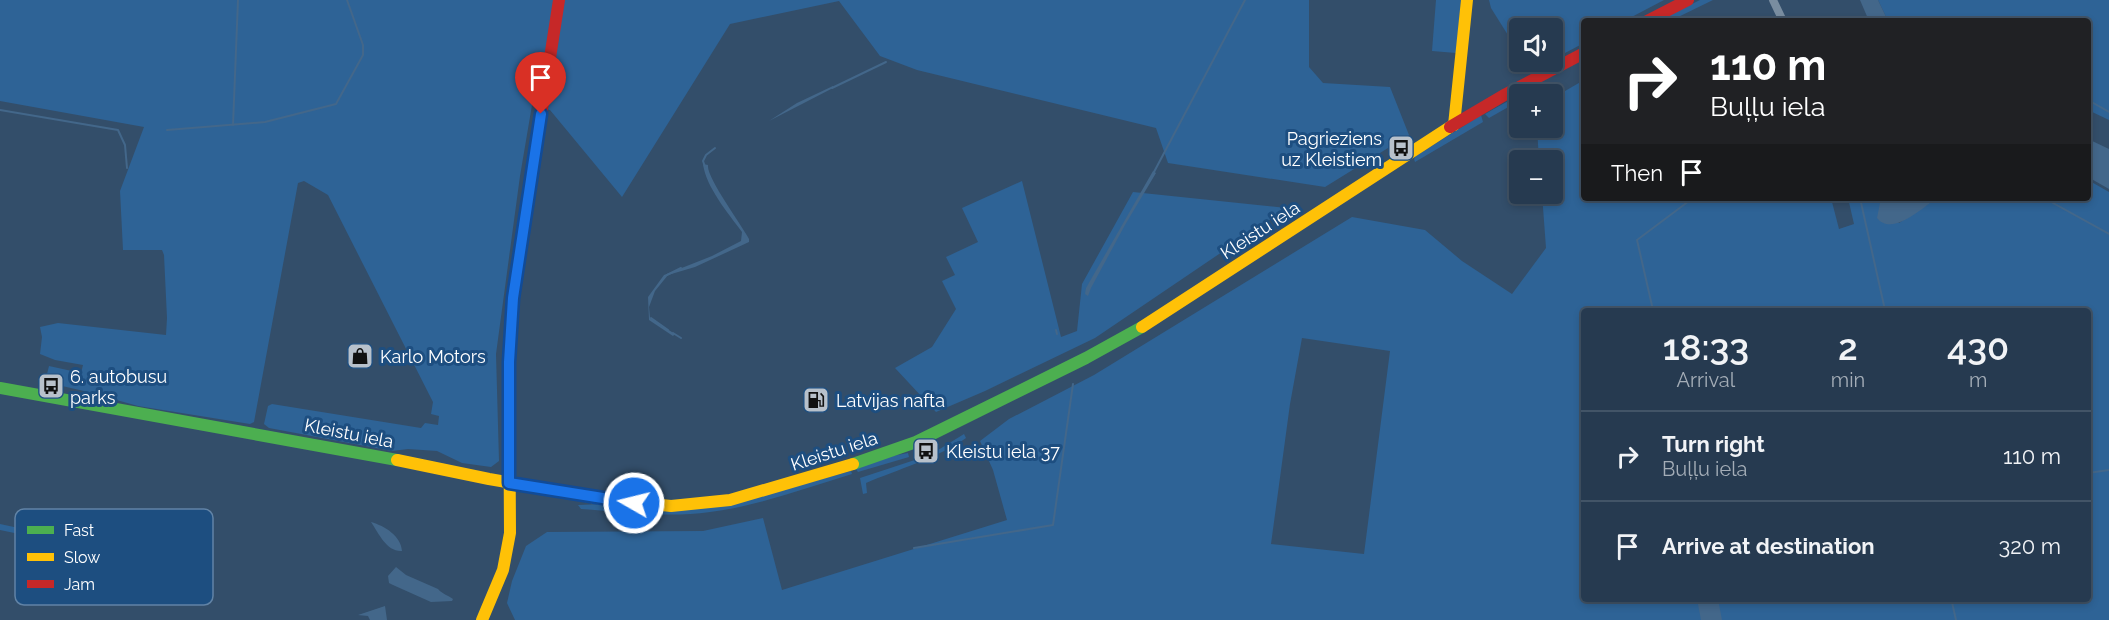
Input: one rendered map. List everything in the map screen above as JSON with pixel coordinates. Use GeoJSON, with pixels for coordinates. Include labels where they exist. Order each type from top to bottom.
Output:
{"type":"FeatureCollection","features":[{"type":"Feature","properties":{"kind":"main road"},"geometry":{"type":"LineString","coordinates":[[482,620],[503,570],[510,533],[509,362],[513,298],[559,0]]}},
{"type":"Feature","properties":{"kind":"main road"},"geometry":{"type":"LineString","coordinates":[[1454,124],[1467,0]]}},
{"type":"Feature","properties":{"kind":"main road"},"geometry":{"type":"LineString","coordinates":[[1653,18],[1688,0]]}},
{"type":"Feature","properties":{"kind":"main road","name":"Kleistu iela"},"geometry":{"type":"LineString","coordinates":[[0,388],[363,453],[509,483],[634,503],[693,505],[730,500],[874,458],[916,442],[1073,365],[1141,328],[1454,124],[1581,55]]}},
{"type":"Feature","properties":{"kind":"street"},"geometry":{"type":"LineString","coordinates":[[1773,0],[1782,18]]}},
{"type":"Feature","properties":{"kind":"shaded area"},"geometry":{"type":"Polygon","coordinates":[[[0,0],[1309,0],[1309,67],[1323,83],[1390,87],[1409,135],[1325,187],[1168,163],[1156,128],[917,70],[880,56],[839,1],[730,24],[622,197],[550,110],[532,105],[496,354],[499,461],[491,467],[462,463],[437,451],[408,449],[392,451],[269,428],[264,424],[268,406],[272,404],[421,428],[425,423],[438,425],[439,416],[431,414],[433,402],[328,195],[304,181],[298,183],[254,422],[250,424],[138,406],[45,382],[49,366],[81,373],[83,365],[55,360],[40,354],[42,337],[40,327],[58,323],[166,335],[164,255],[162,250],[123,250],[120,191],[144,127],[0,101],[0,0]]]}},
{"type":"Feature","properties":{"kind":"shaded area"},"geometry":{"type":"Polygon","coordinates":[[[1436,0],[1461,0],[1456,53],[1432,51],[1436,0]]]}},
{"type":"Feature","properties":{"kind":"shaded area"},"geometry":{"type":"Polygon","coordinates":[[[1489,0],[1664,0],[1630,18],[1581,18],[1581,45],[1565,53],[1563,53],[1563,18],[1509,18],[1509,37],[1491,8],[1489,0]]]}},
{"type":"Feature","properties":{"kind":"shaded area"},"geometry":{"type":"Polygon","coordinates":[[[1700,0],[1713,0],[1676,18],[1664,18],[1700,0]]]}},
{"type":"Feature","properties":{"kind":"shaded area"},"geometry":{"type":"Polygon","coordinates":[[[1860,0],[1878,0],[1887,18],[1868,18],[1860,0]]]}},
{"type":"Feature","properties":{"kind":"shaded area"},"geometry":{"type":"Polygon","coordinates":[[[1878,0],[2109,0],[2109,120],[2091,111],[2091,18],[1887,18],[1878,0]]]}},
{"type":"Feature","properties":{"kind":"shaded area"},"geometry":{"type":"Polygon","coordinates":[[[1581,82],[1581,201],[1832,201],[1839,229],[1854,224],[1849,201],[1883,201],[1880,203],[1899,223],[1932,201],[2091,201],[2091,182],[2109,192],[2109,620],[515,620],[507,603],[512,581],[526,546],[547,532],[703,531],[763,518],[782,590],[1007,520],[993,470],[980,441],[1009,419],[1094,375],[1352,217],[1425,230],[1462,261],[1512,294],[1546,248],[1543,204],[1563,204],[1563,150],[1538,150],[1538,138],[1563,138],[1563,92],[1581,82]],[[1302,338],[1290,404],[1271,544],[1364,554],[1390,351],[1302,338]]]}},
{"type":"Feature","properties":{"kind":"shaded area"},"geometry":{"type":"Polygon","coordinates":[[[833,86],[833,88],[769,121],[797,103],[833,86]]]}},
{"type":"Feature","properties":{"kind":"shaded area"},"geometry":{"type":"Polygon","coordinates":[[[1509,101],[1509,107],[1489,118],[1485,114],[1509,101]]]}},
{"type":"Feature","properties":{"kind":"shaded area"},"geometry":{"type":"Polygon","coordinates":[[[1481,115],[1483,122],[1415,162],[1416,156],[1481,115]]]}},
{"type":"Feature","properties":{"kind":"shaded area"},"geometry":{"type":"Polygon","coordinates":[[[2091,140],[2109,149],[2109,189],[2091,179],[2091,140]]]}},
{"type":"Feature","properties":{"kind":"shaded area"},"geometry":{"type":"Polygon","coordinates":[[[703,164],[708,165],[712,180],[749,242],[695,267],[668,275],[655,291],[649,307],[650,318],[675,334],[673,336],[649,320],[648,297],[664,275],[712,256],[741,241],[742,232],[713,191],[703,164]]]}},
{"type":"Feature","properties":{"kind":"shaded area"},"geometry":{"type":"Polygon","coordinates":[[[1153,171],[1156,173],[1125,225],[1088,296],[1085,294],[1086,288],[1153,171]]]}},
{"type":"Feature","properties":{"kind":"shaded area"},"geometry":{"type":"Polygon","coordinates":[[[1022,181],[1061,337],[1077,331],[1082,284],[1133,192],[1287,208],[1095,338],[936,412],[895,368],[932,347],[956,309],[942,281],[955,275],[946,257],[978,242],[962,208],[1022,181]]]}},
{"type":"Feature","properties":{"kind":"shaded area"},"geometry":{"type":"Polygon","coordinates":[[[1883,201],[1933,201],[1907,219],[1891,224],[1883,223],[1877,218],[1880,203],[1883,201]]]}},
{"type":"Feature","properties":{"kind":"shaded area"},"geometry":{"type":"Polygon","coordinates":[[[964,434],[966,438],[944,451],[866,483],[867,493],[863,494],[860,478],[930,455],[964,434]]]}},
{"type":"Feature","properties":{"kind":"shaded area"},"geometry":{"type":"Polygon","coordinates":[[[908,453],[909,457],[858,472],[856,469],[887,457],[908,453]]]}},
{"type":"Feature","properties":{"kind":"shaded area"},"geometry":{"type":"Polygon","coordinates":[[[851,471],[852,474],[746,506],[694,514],[646,514],[581,509],[578,505],[602,504],[648,510],[683,510],[737,502],[851,471]]]}},
{"type":"Feature","properties":{"kind":"shaded area"},"geometry":{"type":"Polygon","coordinates":[[[371,522],[391,532],[399,541],[402,551],[392,549],[380,537],[371,522]]]}},
{"type":"Feature","properties":{"kind":"shaded area"},"geometry":{"type":"Polygon","coordinates":[[[0,524],[15,527],[15,533],[0,530],[0,524]]]}},
{"type":"Feature","properties":{"kind":"shaded area"},"geometry":{"type":"Polygon","coordinates":[[[396,567],[406,575],[438,589],[453,599],[452,601],[431,602],[389,583],[388,576],[396,567]]]}},
{"type":"Feature","properties":{"kind":"shaded area"},"geometry":{"type":"Polygon","coordinates":[[[1698,602],[1719,602],[1722,620],[1701,620],[1698,602]]]}},
{"type":"Feature","properties":{"kind":"shaded area"},"geometry":{"type":"Polygon","coordinates":[[[385,606],[387,620],[370,620],[368,616],[358,615],[385,606]]]}},
{"type":"Feature","properties":{"kind":"waterway"},"geometry":{"type":"LineString","coordinates":[[233,125],[238,0]]}},
{"type":"Feature","properties":{"kind":"waterway"},"geometry":{"type":"LineString","coordinates":[[167,130],[265,122],[336,104],[363,55],[363,45],[347,0]]}},
{"type":"Feature","properties":{"kind":"waterway"},"geometry":{"type":"LineString","coordinates":[[1154,172],[1245,0]]}},
{"type":"Feature","properties":{"kind":"waterway"},"geometry":{"type":"LineString","coordinates":[[832,88],[886,62]]}},
{"type":"Feature","properties":{"kind":"waterway"},"geometry":{"type":"LineString","coordinates":[[2091,102],[2109,112]]}},
{"type":"Feature","properties":{"kind":"waterway"},"geometry":{"type":"LineString","coordinates":[[0,110],[118,130],[125,145],[127,168]]}},
{"type":"Feature","properties":{"kind":"waterway"},"geometry":{"type":"LineString","coordinates":[[705,167],[703,161],[706,155],[715,148]]}},
{"type":"Feature","properties":{"kind":"waterway"},"geometry":{"type":"LineString","coordinates":[[1653,308],[1637,240],[1689,201]]}},
{"type":"Feature","properties":{"kind":"waterway"},"geometry":{"type":"LineString","coordinates":[[1861,201],[1885,308]]}},
{"type":"Feature","properties":{"kind":"waterway"},"geometry":{"type":"LineString","coordinates":[[2049,201],[2109,234]]}},
{"type":"Feature","properties":{"kind":"waterway"},"geometry":{"type":"LineString","coordinates":[[667,275],[681,268]]}},
{"type":"Feature","properties":{"kind":"waterway"},"geometry":{"type":"LineString","coordinates":[[651,318],[668,330]]}},
{"type":"Feature","properties":{"kind":"waterway"},"geometry":{"type":"LineString","coordinates":[[1056,330],[1057,334]]}},
{"type":"Feature","properties":{"kind":"waterway"},"geometry":{"type":"LineString","coordinates":[[673,333],[681,338]]}},
{"type":"Feature","properties":{"kind":"waterway"},"geometry":{"type":"LineString","coordinates":[[914,548],[1053,525],[1073,384]]}},
{"type":"Feature","properties":{"kind":"waterway"},"geometry":{"type":"LineString","coordinates":[[2091,473],[2109,470]]}},
{"type":"Feature","properties":{"kind":"waterway"},"geometry":{"type":"LineString","coordinates":[[1952,602],[1956,620]]}},
{"type":"Feature","properties":{"kind":"traffic: fast"},"geometry":{"type":"LineString","coordinates":[[853,464],[916,442],[1086,358],[1142,327]]}},
{"type":"Feature","properties":{"kind":"traffic: fast"},"geometry":{"type":"LineString","coordinates":[[0,388],[397,460]]}},
{"type":"Feature","properties":{"kind":"traffic: slow"},"geometry":{"type":"LineString","coordinates":[[1454,125],[1467,0]]}},
{"type":"Feature","properties":{"kind":"traffic: slow"},"geometry":{"type":"LineString","coordinates":[[1142,327],[1450,127]]}},
{"type":"Feature","properties":{"kind":"traffic: slow"},"geometry":{"type":"LineString","coordinates":[[482,620],[503,570],[510,533],[509,362],[513,298],[526,212]]}},
{"type":"Feature","properties":{"kind":"traffic: slow"},"geometry":{"type":"LineString","coordinates":[[397,460],[597,498],[671,506],[730,500],[853,464]]}},
{"type":"Feature","properties":{"kind":"traffic: jam"},"geometry":{"type":"LineString","coordinates":[[526,212],[559,0]]}},
{"type":"Feature","properties":{"kind":"traffic: jam"},"geometry":{"type":"LineString","coordinates":[[1653,18],[1688,0]]}},
{"type":"Feature","properties":{"kind":"traffic: jam"},"geometry":{"type":"LineString","coordinates":[[1450,127],[1581,55]]}},
{"type":"Feature","properties":{"kind":"place","name":"Pagrieziens uz Kleistiem"},"geometry":{"type":"Point","coordinates":[1401,148]}},
{"type":"Feature","properties":{"kind":"place","name":"Karlo Motors"},"geometry":{"type":"Point","coordinates":[360,356]}},
{"type":"Feature","properties":{"kind":"place","name":"6. autobusu parks"},"geometry":{"type":"Point","coordinates":[51,386]}},
{"type":"Feature","properties":{"kind":"place","name":"Latvijas nafta"},"geometry":{"type":"Point","coordinates":[816,400]}},
{"type":"Feature","properties":{"kind":"place","name":"Kleistu iela 37"},"geometry":{"type":"Point","coordinates":[926,451]}},
{"type":"Feature","properties":{"kind":"route"},"geometry":{"type":"LineString","coordinates":[[541,114],[513,298],[509,362],[509,483],[634,503]]}}]}
